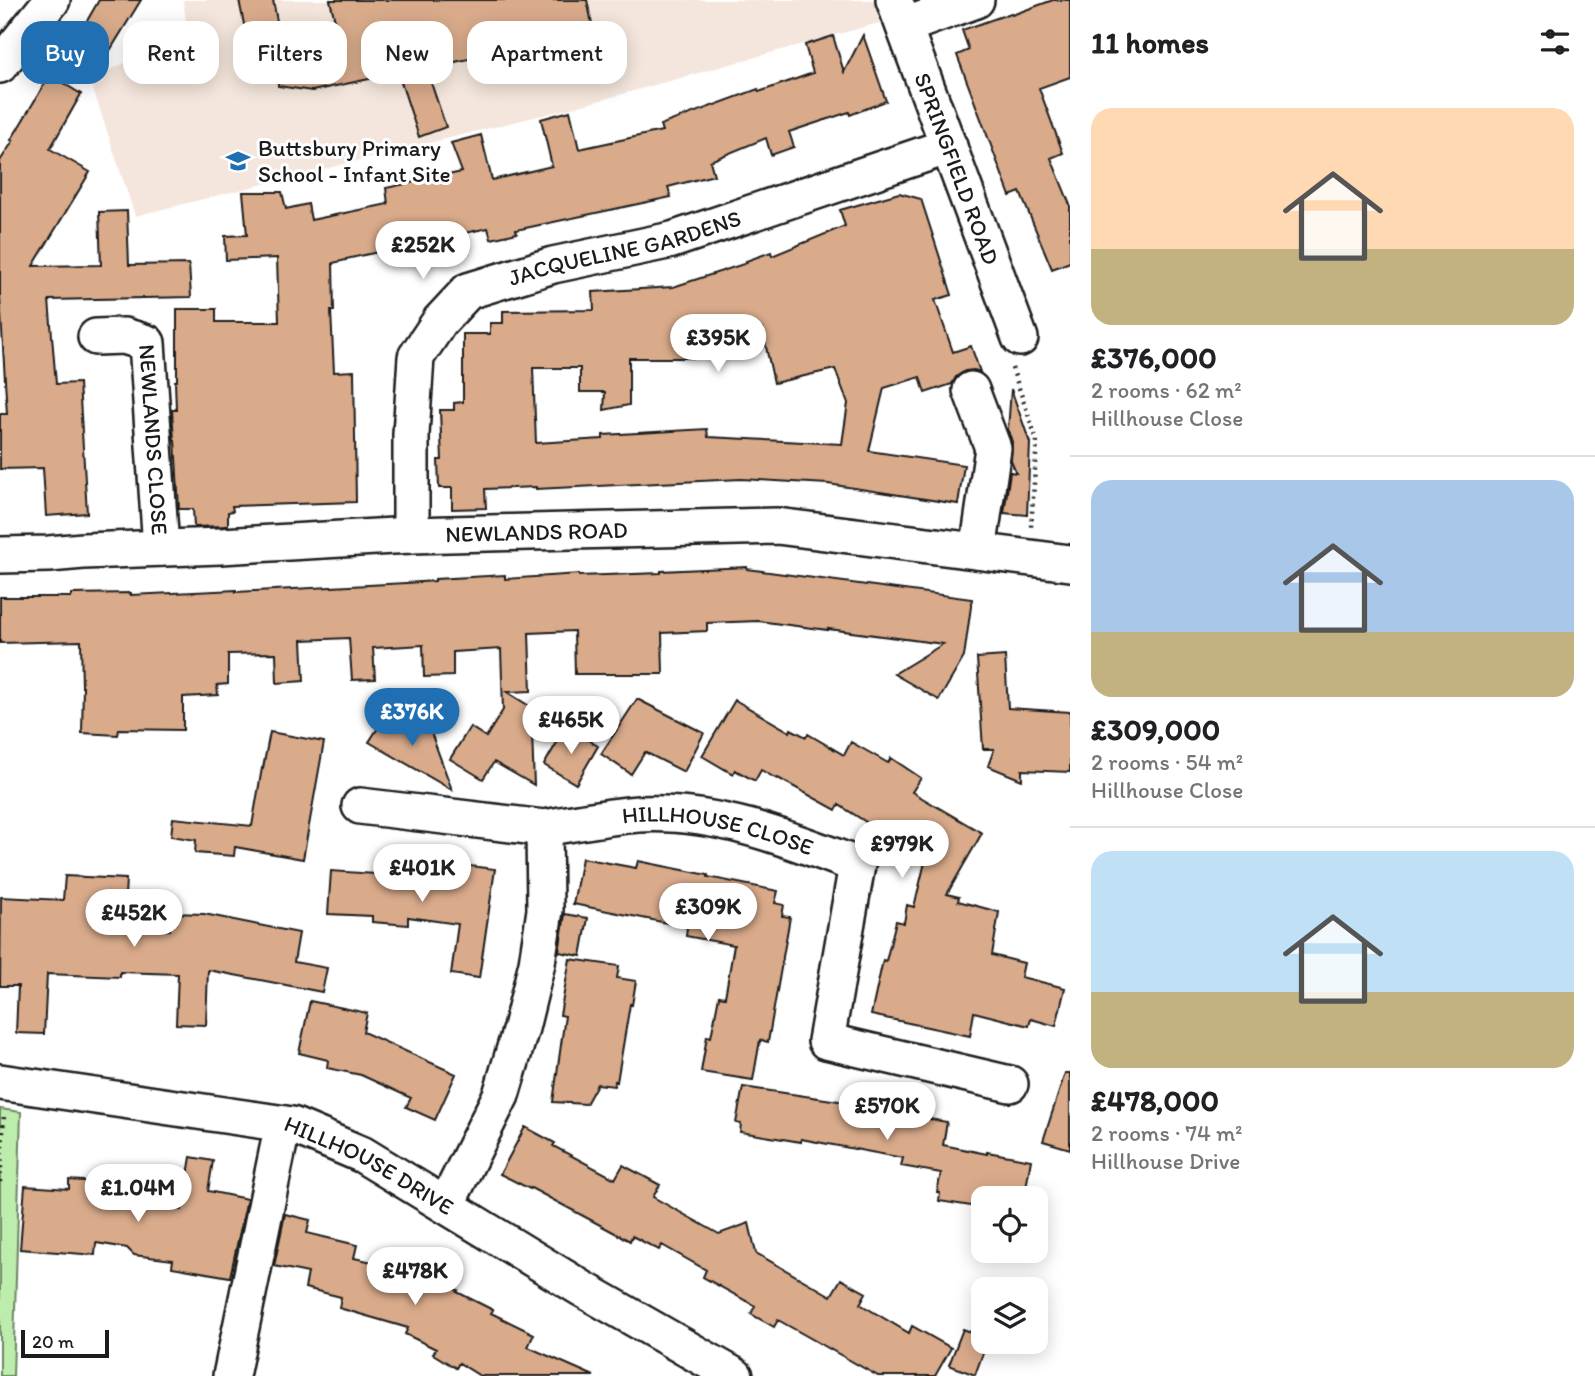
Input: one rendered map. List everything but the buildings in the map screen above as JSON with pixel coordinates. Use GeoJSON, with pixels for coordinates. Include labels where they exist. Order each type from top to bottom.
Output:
{"type":"FeatureCollection","features":[{"type":"Feature","properties":{"kind":"street"},"geometry":{"type":"LineString","coordinates":[[0,65],[52,0]]}},
{"type":"Feature","properties":{"kind":"street"},"geometry":{"type":"LineString","coordinates":[[899,13],[976,0]]}},
{"type":"Feature","properties":{"kind":"street","name":"SPRINGFIELD ROAD"},"geometry":{"type":"LineString","coordinates":[[899,13],[1020,338]]}},
{"type":"Feature","properties":{"kind":"street","name":"JACQUELINE GARDENS"},"geometry":{"type":"LineString","coordinates":[[411,535],[411,434],[416,357],[440,321],[468,291],[553,265],[672,240],[949,146]]}},
{"type":"Feature","properties":{"kind":"street","name":"NEWLANDS CLOSE"},"geometry":{"type":"LineString","coordinates":[[96,337],[124,336],[147,343],[161,548]]}},
{"type":"Feature","properties":{"kind":"street"},"geometry":{"type":"LineString","coordinates":[[971,390],[993,448],[978,551]]}},
{"type":"Feature","properties":{"kind":"street","name":"NEWLANDS ROAD"},"geometry":{"type":"LineString","coordinates":[[0,555],[411,535],[778,526],[1070,563]]}},
{"type":"Feature","properties":{"kind":"street","name":"HILLHOUSE CLOSE"},"geometry":{"type":"LineString","coordinates":[[360,806],[544,828],[638,814],[677,814],[712,818],[781,836],[857,865],[826,1041],[1010,1084]]}},
{"type":"Feature","properties":{"kind":"street"},"geometry":{"type":"LineString","coordinates":[[446,1205],[501,1095],[521,1028],[537,963],[545,910],[544,828]]}},
{"type":"Feature","properties":{"kind":"street","name":"HILLHOUSE DRIVE"},"geometry":{"type":"LineString","coordinates":[[3,1082],[292,1125],[362,1155],[581,1288],[735,1376]]}},
{"type":"Feature","properties":{"kind":"street"},"geometry":{"type":"LineString","coordinates":[[231,1376],[283,1124]]}},
{"type":"Feature","properties":{"kind":"path"},"geometry":{"type":"LineString","coordinates":[[0,1182],[3,1082]]}},
{"type":"Feature","properties":{"kind":"shaded area","name":"Buttsbury Primary School - Infant Site"},"geometry":{"type":"Polygon","coordinates":[[[183,0],[877,0],[886,21],[583,105],[135,216],[91,84],[109,84],[109,70],[123,64],[123,84],[219,84],[219,21],[186,21],[183,0]]]}},
{"type":"Feature","properties":{"kind":"green space"},"geometry":{"type":"Polygon","coordinates":[[[0,1109],[21,1112],[13,1376],[0,1376],[0,1109]]]}},
{"type":"Feature","properties":{"kind":"place","name":"Buttsbury Primary School - Infant Site"},"geometry":{"type":"Point","coordinates":[238,161]}}]}
